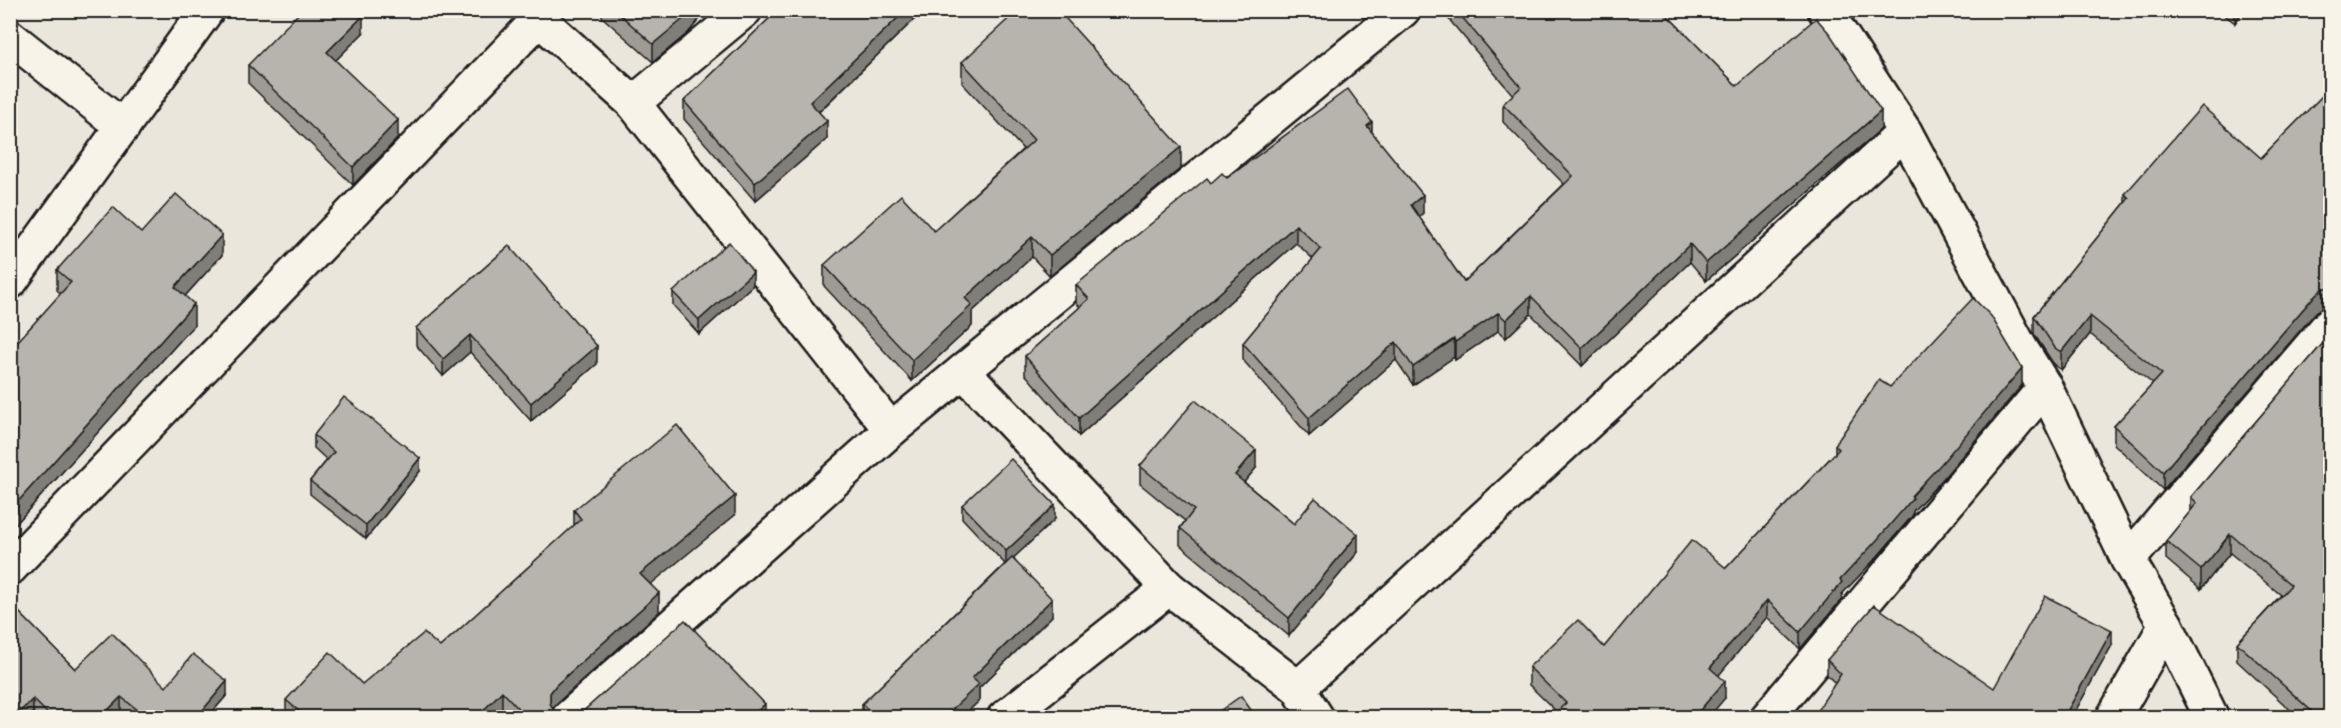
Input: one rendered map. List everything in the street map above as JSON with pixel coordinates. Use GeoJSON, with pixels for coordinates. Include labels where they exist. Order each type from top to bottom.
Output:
{"type":"FeatureCollection","features":[{"type":"Feature","properties":{"kind":"street"},"geometry":{"type":"LineString","coordinates":[[10,282],[207,10]]}},
{"type":"Feature","properties":{"kind":"street"},"geometry":{"type":"LineString","coordinates":[[633,103],[745,10]]}},
{"type":"Feature","properties":{"kind":"street"},"geometry":{"type":"LineString","coordinates":[[568,717],[891,430],[1403,10]]}},
{"type":"Feature","properties":{"kind":"street"},"geometry":{"type":"LineString","coordinates":[[1825,10],[1905,132],[2020,347],[2045,387],[2128,560],[2166,625],[2212,717]]}},
{"type":"Feature","properties":{"kind":"street"},"geometry":{"type":"LineString","coordinates":[[10,568],[536,15],[633,103],[891,430]]}},
{"type":"Feature","properties":{"kind":"street"},"geometry":{"type":"LineString","coordinates":[[10,37],[123,127]]}},
{"type":"Feature","properties":{"kind":"street"},"geometry":{"type":"LineString","coordinates":[[1298,688],[1905,132]]}},
{"type":"Feature","properties":{"kind":"street"},"geometry":{"type":"LineString","coordinates":[[2128,560],[2331,324]]}},
{"type":"Feature","properties":{"kind":"street"},"geometry":{"type":"LineString","coordinates":[[963,371],[1169,588],[1298,688],[1317,717]]}},
{"type":"Feature","properties":{"kind":"street"},"geometry":{"type":"LineString","coordinates":[[1767,717],[2045,387]]}},
{"type":"Feature","properties":{"kind":"street"},"geometry":{"type":"LineString","coordinates":[[1004,717],[1169,588]]}},
{"type":"Feature","properties":{"kind":"street"},"geometry":{"type":"LineString","coordinates":[[2113,717],[2166,625]]}},
{"type":"Feature","properties":{"kind":"building"},"geometry":{"type":"Polygon","coordinates":[[[302,10],[358,10],[363,16],[327,52],[398,120],[353,167],[248,65],[302,10]]]}},
{"type":"Feature","properties":{"kind":"building"},"geometry":{"type":"Polygon","coordinates":[[[615,10],[692,10],[653,44],[615,10]]]}},
{"type":"Feature","properties":{"kind":"building"},"geometry":{"type":"Polygon","coordinates":[[[778,10],[906,10],[810,102],[827,121],[755,183],[684,101],[778,10]]]}},
{"type":"Feature","properties":{"kind":"building"},"geometry":{"type":"Polygon","coordinates":[[[1018,10],[1058,10],[1181,147],[1050,255],[1032,237],[965,298],[972,305],[912,360],[824,265],[901,195],[934,231],[1034,140],[962,62],[1018,10]]]}},
{"type":"Feature","properties":{"kind":"building"},"geometry":{"type":"Polygon","coordinates":[[[1456,10],[1662,10],[1737,86],[1816,18],[1830,34],[1881,111],[1706,263],[1690,244],[1582,348],[1531,296],[1506,320],[1498,313],[1413,367],[1396,342],[1309,418],[1243,343],[1321,249],[1296,225],[1079,418],[1025,356],[1089,299],[1076,285],[1207,178],[1211,183],[1222,173],[1227,178],[1348,89],[1372,122],[1367,126],[1423,195],[1411,205],[1464,282],[1573,176],[1503,104],[1521,87],[1456,10]]]}},
{"type":"Feature","properties":{"kind":"building"},"geometry":{"type":"Polygon","coordinates":[[[2331,87],[2331,288],[2323,288],[2316,294],[2163,472],[2114,426],[2162,374],[2090,316],[2061,352],[2055,348],[2034,316],[2129,198],[2125,194],[2202,106],[2261,158],[2331,87]]]}},
{"type":"Feature","properties":{"kind":"building"},"geometry":{"type":"Polygon","coordinates":[[[176,194],[222,235],[175,287],[194,304],[14,506],[10,502],[10,350],[71,282],[57,270],[113,207],[141,233],[176,194]]]}},
{"type":"Feature","properties":{"kind":"building"},"geometry":{"type":"Polygon","coordinates":[[[729,242],[753,272],[699,320],[673,292],[729,242]]]}},
{"type":"Feature","properties":{"kind":"building"},"geometry":{"type":"Polygon","coordinates":[[[509,246],[597,346],[531,403],[470,335],[443,359],[416,328],[509,246]]]}},
{"type":"Feature","properties":{"kind":"building"},"geometry":{"type":"Polygon","coordinates":[[[1973,298],[1991,316],[2022,368],[1911,496],[1913,498],[1877,540],[1840,580],[1842,582],[1800,632],[1767,600],[1710,668],[1725,681],[1694,717],[1551,717],[1566,703],[1529,667],[1578,620],[1604,647],[1692,540],[1726,568],[1839,449],[1835,445],[1879,380],[1890,387],[1973,298]]]}},
{"type":"Feature","properties":{"kind":"building"},"geometry":{"type":"Polygon","coordinates":[[[2331,334],[2331,717],[2318,717],[2237,643],[2291,585],[2230,534],[2201,570],[2166,541],[2197,503],[2191,497],[2331,334]]]}},
{"type":"Feature","properties":{"kind":"building"},"geometry":{"type":"Polygon","coordinates":[[[344,397],[420,458],[366,525],[310,481],[334,452],[314,435],[344,397]]]}},
{"type":"Feature","properties":{"kind":"building"},"geometry":{"type":"Polygon","coordinates":[[[1195,400],[1256,450],[1235,475],[1294,524],[1315,498],[1358,534],[1289,618],[1180,528],[1194,510],[1140,466],[1195,400]]]}},
{"type":"Feature","properties":{"kind":"building"},"geometry":{"type":"Polygon","coordinates":[[[677,425],[735,496],[640,574],[659,593],[556,685],[550,693],[550,703],[554,711],[562,717],[526,717],[502,691],[477,717],[297,717],[301,713],[286,700],[330,652],[362,684],[424,633],[440,647],[581,519],[574,510],[677,425]]]}},
{"type":"Feature","properties":{"kind":"building"},"geometry":{"type":"Polygon","coordinates":[[[1011,459],[1055,505],[1006,551],[962,505],[1011,459]]]}},
{"type":"Feature","properties":{"kind":"building"},"geometry":{"type":"Polygon","coordinates":[[[1012,558],[1052,599],[972,678],[979,684],[944,717],[876,717],[862,704],[1012,558]]]}},
{"type":"Feature","properties":{"kind":"building"},"geometry":{"type":"Polygon","coordinates":[[[2045,596],[2112,630],[2064,717],[1813,717],[1841,674],[1827,660],[1874,605],[1994,688],[2045,596]]]}},
{"type":"Feature","properties":{"kind":"building"},"geometry":{"type":"Polygon","coordinates":[[[10,603],[75,669],[112,633],[166,687],[193,654],[227,681],[197,717],[147,717],[121,697],[101,717],[51,717],[33,699],[14,717],[10,717],[10,603]]]}},
{"type":"Feature","properties":{"kind":"building"},"geometry":{"type":"Polygon","coordinates":[[[685,620],[765,704],[751,717],[572,717],[580,714],[685,620]]]}},
{"type":"Feature","properties":{"kind":"building"},"geometry":{"type":"Polygon","coordinates":[[[1241,696],[1256,717],[1211,717],[1241,696]]]}}]}
